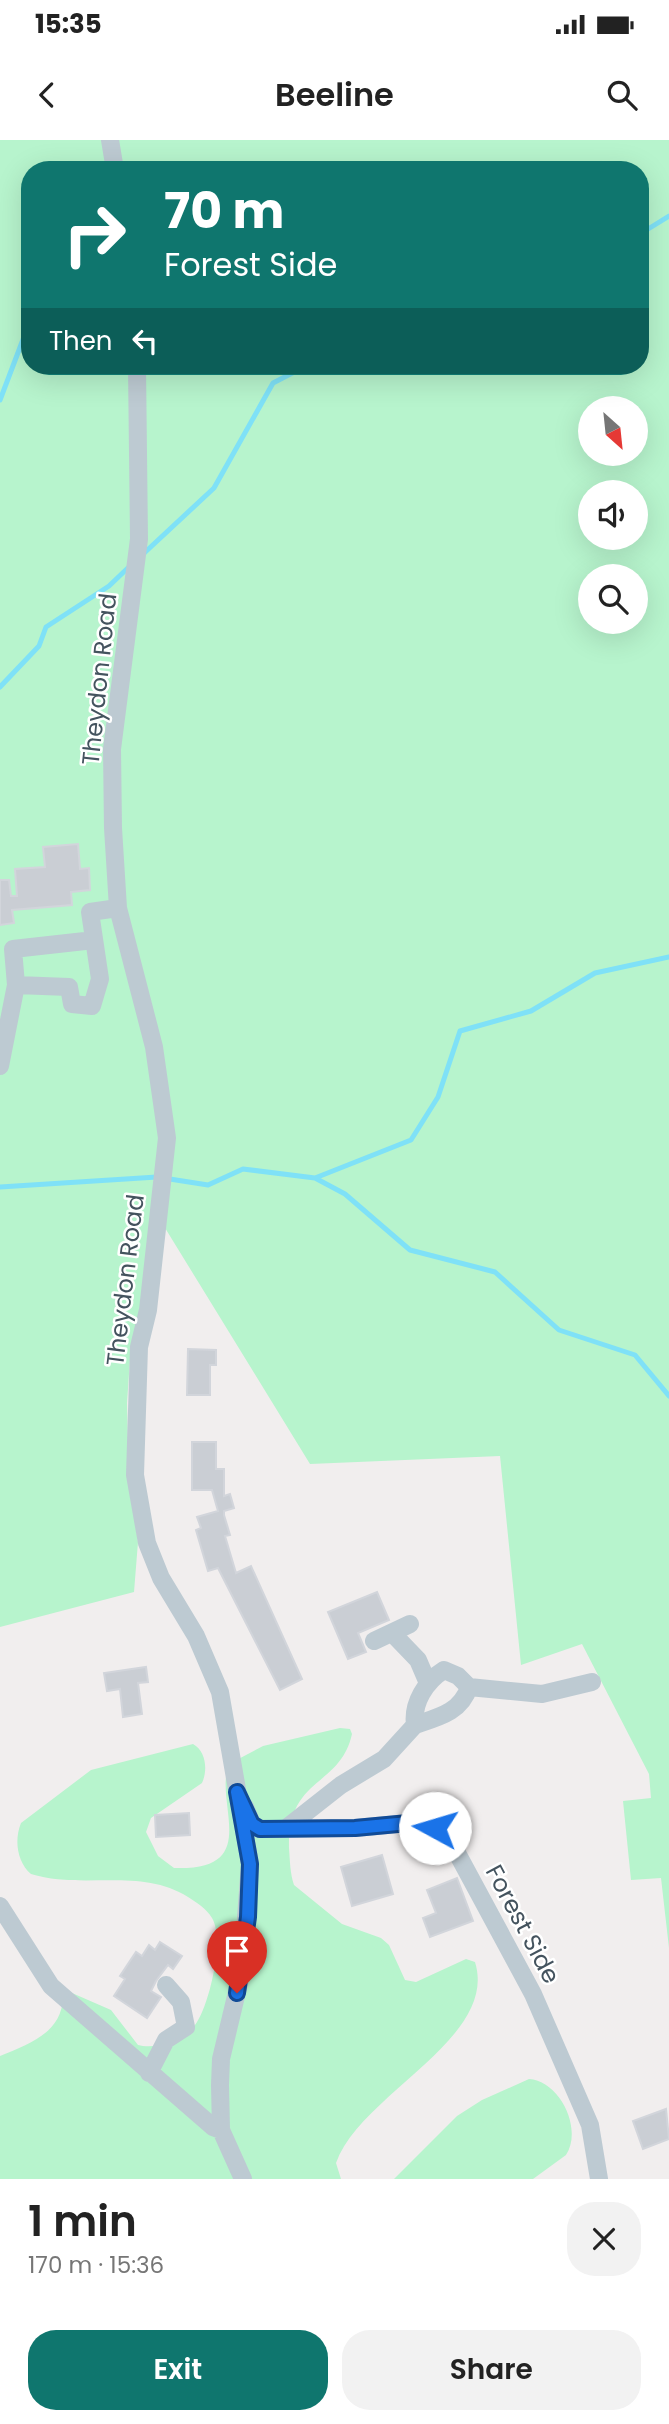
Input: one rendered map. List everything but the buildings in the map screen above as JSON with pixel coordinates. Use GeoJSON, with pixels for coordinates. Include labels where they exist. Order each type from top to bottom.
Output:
{"type":"FeatureCollection","features":[{"type":"Feature","properties":{"kind":"street"},"geometry":{"type":"LineString","coordinates":[[110,140],[114,161]]}},
{"type":"Feature","properties":{"kind":"street","name":"Theydon Road"},"geometry":{"type":"LineString","coordinates":[[137,375],[139,539],[112,749],[118,908],[154,1047],[167,1138],[148,1310],[139,1347],[135,1475],[139,1512],[161,1577],[196,1636],[220,1692],[250,1864],[242,1971],[221,2059],[221,2130],[238,2177]]}},
{"type":"Feature","properties":{"kind":"street"},"geometry":{"type":"LineString","coordinates":[[16,985],[69,987],[72,1004],[92,1006],[100,979],[90,912],[118,908]]}},
{"type":"Feature","properties":{"kind":"street"},"geometry":{"type":"LineString","coordinates":[[0,1066],[16,985],[7,949],[94,940]]}},
{"type":"Feature","properties":{"kind":"street"},"geometry":{"type":"LineString","coordinates":[[374,1641],[410,1624]]}},
{"type":"Feature","properties":{"kind":"street"},"geometry":{"type":"LineString","coordinates":[[393,1634],[418,1660],[427,1681]]}},
{"type":"Feature","properties":{"kind":"street"},"geometry":{"type":"LineString","coordinates":[[415,1725],[413,1712],[427,1681],[444,1670],[458,1676],[469,1687],[542,1694],[592,1682]]}},
{"type":"Feature","properties":{"kind":"street"},"geometry":{"type":"LineString","coordinates":[[285,1829],[341,1786],[384,1759],[415,1725],[454,1710],[465,1699],[469,1687]]}},
{"type":"Feature","properties":{"kind":"street","name":"Forest Side"},"geometry":{"type":"LineString","coordinates":[[237,1792],[252,1824],[260,1829],[355,1828],[419,1822],[435,1828],[450,1840],[533,1994],[590,2125],[599,2179]]}},
{"type":"Feature","properties":{"kind":"street"},"geometry":{"type":"LineString","coordinates":[[0,1906],[51,1986],[149,2073],[213,2127],[221,2130]]}},
{"type":"Feature","properties":{"kind":"street"},"geometry":{"type":"LineString","coordinates":[[149,2073],[166,2040],[186,2027],[181,2001],[166,1985]]}},
{"type":"Feature","properties":{"kind":"green space"},"geometry":{"type":"Polygon","coordinates":[[[0,140],[669,140],[669,1948],[661,1878],[631,1880],[623,1801],[651,1798],[649,1774],[582,1644],[521,1665],[500,1456],[310,1464],[154,1210],[147,1281],[131,1345],[127,1403],[129,1478],[138,1542],[134,1592],[0,1627],[0,140]]]}},
{"type":"Feature","properties":{"kind":"green space"},"geometry":{"type":"Polygon","coordinates":[[[340,1728],[350,1729],[352,1734],[346,1751],[296,1807],[289,1848],[294,1885],[342,1924],[381,1938],[389,1945],[405,1980],[416,1982],[466,1959],[475,1962],[477,1990],[467,2016],[448,2041],[371,2113],[350,2138],[336,2163],[341,2179],[0,2179],[0,2056],[42,2036],[57,2020],[63,1997],[72,1993],[111,2010],[138,2045],[161,2045],[177,2039],[195,2025],[205,2004],[214,1973],[217,1941],[216,1928],[210,1915],[194,1901],[170,1888],[151,1883],[70,1880],[31,1874],[18,1850],[21,1823],[91,1770],[193,1744],[201,1751],[205,1761],[202,1783],[151,1818],[146,1832],[158,1856],[174,1868],[202,1866],[218,1858],[227,1847],[229,1832],[226,1780],[229,1764],[263,1746],[340,1728]]]}},
{"type":"Feature","properties":{"kind":"green space"},"geometry":{"type":"Polygon","coordinates":[[[529,2079],[550,2088],[566,2108],[572,2132],[566,2155],[533,2179],[394,2179],[457,2116],[482,2100],[529,2079]]]}},
{"type":"Feature","properties":{"kind":"waterway"},"geometry":{"type":"LineString","coordinates":[[649,228],[669,216]]}},
{"type":"Feature","properties":{"kind":"waterway"},"geometry":{"type":"LineString","coordinates":[[0,400],[21,345]]}},
{"type":"Feature","properties":{"kind":"waterway"},"geometry":{"type":"LineString","coordinates":[[141,556],[214,488],[273,383],[289,375]]}},
{"type":"Feature","properties":{"kind":"waterway"},"geometry":{"type":"LineString","coordinates":[[0,687],[39,646],[46,627],[109,586],[131,565]]}},
{"type":"Feature","properties":{"kind":"waterway"},"geometry":{"type":"LineString","coordinates":[[315,1178],[411,1140],[438,1097],[460,1031],[531,1011],[595,973],[669,957]]}},
{"type":"Feature","properties":{"kind":"waterway"},"geometry":{"type":"LineString","coordinates":[[0,1187],[157,1177],[208,1185],[243,1169],[315,1178],[345,1194],[410,1250],[495,1272],[559,1330],[635,1355],[669,1396]]}},
{"type":"Feature","properties":{"kind":"route"},"geometry":{"type":"LineString","coordinates":[[237,1993],[248,1917],[250,1864],[237,1792],[252,1824],[260,1829],[355,1828],[419,1822],[435,1828]]}}]}
